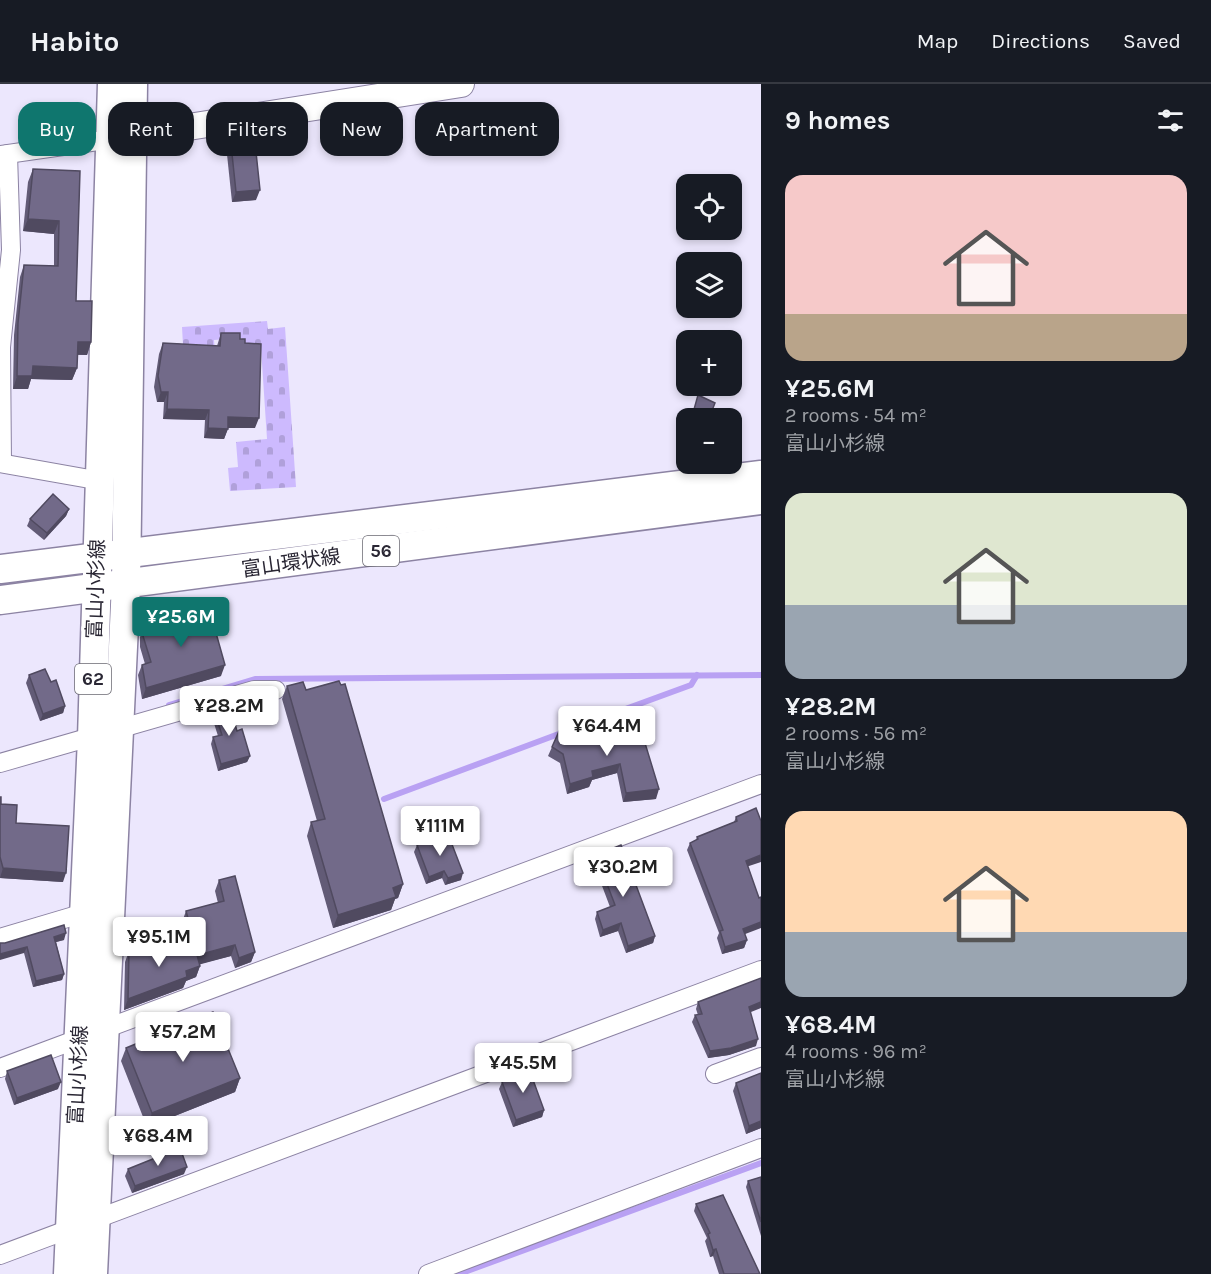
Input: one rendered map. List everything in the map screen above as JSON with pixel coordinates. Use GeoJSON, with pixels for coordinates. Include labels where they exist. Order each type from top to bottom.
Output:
{"type":"FeatureCollection","features":[{"type":"Feature","properties":{"kind":"main road","name":"富山小杉線"},"geometry":{"type":"LineString","coordinates":[[112,84],[115,102]]}},
{"type":"Feature","properties":{"kind":"main road","name":"富山小杉線"},"geometry":{"type":"LineString","coordinates":[[129,102],[133,84]]}},
{"type":"Feature","properties":{"kind":"main road","name":"富山小杉線"},"geometry":{"type":"LineString","coordinates":[[92,1034],[84,913],[97,558],[121,156]]}},
{"type":"Feature","properties":{"kind":"main road","name":"富山小杉線"},"geometry":{"type":"LineString","coordinates":[[68,1274],[82,1225],[92,1034],[119,729],[127,553],[122,156]]}},
{"type":"Feature","properties":{"kind":"main road","name":"富山環状線"},"geometry":{"type":"LineString","coordinates":[[0,569],[761,475]]}},
{"type":"Feature","properties":{"kind":"main road","name":"富山環状線"},"geometry":{"type":"LineString","coordinates":[[0,600],[761,500]]}},
{"type":"Feature","properties":{"kind":"main road","name":"富山小杉線"},"geometry":{"type":"LineString","coordinates":[[82,1225],[93,1274]]}},
{"type":"Feature","properties":{"kind":"street"},"geometry":{"type":"LineString","coordinates":[[194,126],[461,84]]}},
{"type":"Feature","properties":{"kind":"street"},"geometry":{"type":"LineString","coordinates":[[101,481],[1,463],[1,347],[11,250],[4,154],[108,139]]}},
{"type":"Feature","properties":{"kind":"street"},"geometry":{"type":"LineString","coordinates":[[0,763],[254,690],[276,690]]}},
{"type":"Feature","properties":{"kind":"street"},"geometry":{"type":"LineString","coordinates":[[0,1068],[761,784]]}},
{"type":"Feature","properties":{"kind":"street"},"geometry":{"type":"LineString","coordinates":[[0,938],[84,913]]}},
{"type":"Feature","properties":{"kind":"street"},"geometry":{"type":"LineString","coordinates":[[0,1255],[761,970]]}},
{"type":"Feature","properties":{"kind":"street"},"geometry":{"type":"LineString","coordinates":[[715,1074],[761,1057]]}},
{"type":"Feature","properties":{"kind":"street"},"geometry":{"type":"LineString","coordinates":[[428,1274],[761,1148]]}},
{"type":"Feature","properties":{"kind":"green space"},"geometry":{"type":"Polygon","coordinates":[[[267,321],[268,329],[285,327],[296,487],[230,491],[228,468],[238,467],[236,442],[267,439],[261,348],[243,349],[242,338],[214,340],[215,352],[199,353],[199,344],[183,345],[182,327],[267,321]]]}},
{"type":"Feature","properties":{"kind":"building"},"geometry":{"type":"Polygon","coordinates":[[[232,156],[256,156],[260,190],[236,192],[232,156]]]}},
{"type":"Feature","properties":{"kind":"building"},"geometry":{"type":"Polygon","coordinates":[[[33,169],[80,171],[76,301],[92,301],[91,342],[78,342],[77,368],[33,366],[32,376],[17,376],[18,323],[24,265],[58,266],[59,221],[28,219],[33,169]]]}},
{"type":"Feature","properties":{"kind":"building"},"geometry":{"type":"Polygon","coordinates":[[[221,333],[240,333],[240,339],[245,339],[245,343],[261,344],[259,418],[228,417],[228,429],[208,428],[209,410],[167,409],[168,392],[161,392],[158,376],[163,343],[220,346],[221,333]]]}},
{"type":"Feature","properties":{"kind":"building"},"geometry":{"type":"Polygon","coordinates":[[[698,396],[715,403],[713,408],[694,408],[698,396]]]}},
{"type":"Feature","properties":{"kind":"building"},"geometry":{"type":"Polygon","coordinates":[[[53,494],[69,509],[47,533],[30,519],[53,494]]]}},
{"type":"Feature","properties":{"kind":"building"},"geometry":{"type":"Polygon","coordinates":[[[209,608],[225,665],[146,688],[142,665],[151,662],[143,636],[144,627],[209,608]]]}},
{"type":"Feature","properties":{"kind":"building"},"geometry":{"type":"Polygon","coordinates":[[[45,669],[51,682],[56,680],[65,706],[43,714],[29,675],[45,669]]]}},
{"type":"Feature","properties":{"kind":"building"},"geometry":{"type":"Polygon","coordinates":[[[339,681],[341,685],[345,684],[403,884],[393,888],[396,897],[338,915],[311,822],[325,819],[287,686],[303,682],[306,690],[339,681]]]}},
{"type":"Feature","properties":{"kind":"building"},"geometry":{"type":"Polygon","coordinates":[[[229,703],[237,731],[242,729],[250,756],[221,764],[213,737],[222,735],[213,708],[229,703]]]}},
{"type":"Feature","properties":{"kind":"building"},"geometry":{"type":"Polygon","coordinates":[[[585,723],[592,742],[641,730],[659,789],[626,793],[620,764],[592,771],[593,777],[570,784],[563,754],[552,747],[560,729],[585,723]]]}},
{"type":"Feature","properties":{"kind":"building"},"geometry":{"type":"Polygon","coordinates":[[[0,797],[1,804],[17,805],[16,823],[69,826],[66,873],[3,868],[0,857],[0,797]]]}},
{"type":"Feature","properties":{"kind":"building"},"geometry":{"type":"Polygon","coordinates":[[[756,808],[761,821],[761,855],[746,861],[759,898],[761,897],[761,922],[743,929],[747,940],[725,947],[720,931],[723,930],[690,843],[698,839],[697,837],[737,821],[736,817],[756,808]]]}},
{"type":"Feature","properties":{"kind":"building"},"geometry":{"type":"Polygon","coordinates":[[[448,834],[463,873],[448,878],[444,871],[429,877],[417,845],[448,834]]]}},
{"type":"Feature","properties":{"kind":"building"},"geometry":{"type":"Polygon","coordinates":[[[621,845],[655,936],[628,946],[621,923],[603,930],[597,912],[615,905],[596,855],[621,845]]]}},
{"type":"Feature","properties":{"kind":"building"},"geometry":{"type":"Polygon","coordinates":[[[235,876],[255,952],[239,958],[235,945],[198,955],[186,911],[224,901],[219,880],[235,876]]]}},
{"type":"Feature","properties":{"kind":"building"},"geometry":{"type":"Polygon","coordinates":[[[64,925],[66,933],[54,937],[64,974],[36,981],[27,947],[0,954],[0,943],[64,925]]]}},
{"type":"Feature","properties":{"kind":"building"},"geometry":{"type":"Polygon","coordinates":[[[194,944],[200,966],[186,971],[187,977],[128,999],[129,951],[157,946],[160,954],[194,944]]]}},
{"type":"Feature","properties":{"kind":"building"},"geometry":{"type":"Polygon","coordinates":[[[761,978],[761,1002],[749,1007],[758,1039],[731,1048],[710,1051],[695,1015],[702,1014],[698,1002],[761,978]]]}},
{"type":"Feature","properties":{"kind":"building"},"geometry":{"type":"Polygon","coordinates":[[[213,1012],[240,1078],[152,1113],[126,1048],[213,1012]]]}},
{"type":"Feature","properties":{"kind":"building"},"geometry":{"type":"Polygon","coordinates":[[[51,1055],[61,1082],[17,1098],[7,1071],[51,1055]]]}},
{"type":"Feature","properties":{"kind":"building"},"geometry":{"type":"Polygon","coordinates":[[[528,1066],[544,1110],[516,1120],[502,1082],[511,1078],[509,1073],[528,1066]]]}},
{"type":"Feature","properties":{"kind":"building"},"geometry":{"type":"Polygon","coordinates":[[[761,1073],[761,1121],[749,1126],[736,1083],[761,1073]]]}},
{"type":"Feature","properties":{"kind":"building"},"geometry":{"type":"Polygon","coordinates":[[[180,1148],[187,1167],[135,1186],[128,1169],[180,1148]]]}},
{"type":"Feature","properties":{"kind":"building"},"geometry":{"type":"Polygon","coordinates":[[[761,1177],[761,1222],[748,1181],[761,1177]]]}},
{"type":"Feature","properties":{"kind":"building"},"geometry":{"type":"Polygon","coordinates":[[[723,1195],[760,1274],[724,1274],[716,1249],[713,1250],[708,1234],[710,1233],[696,1204],[723,1195]]]}},
{"type":"Feature","properties":{"kind":"waterway"},"geometry":{"type":"LineString","coordinates":[[579,726],[691,685],[697,675]]}},
{"type":"Feature","properties":{"kind":"waterway"},"geometry":{"type":"LineString","coordinates":[[169,705],[255,679],[761,675]]}},
{"type":"Feature","properties":{"kind":"waterway"},"geometry":{"type":"LineString","coordinates":[[384,799],[564,732]]}},
{"type":"Feature","properties":{"kind":"waterway"},"geometry":{"type":"LineString","coordinates":[[459,1274],[761,1163]]}}]}
